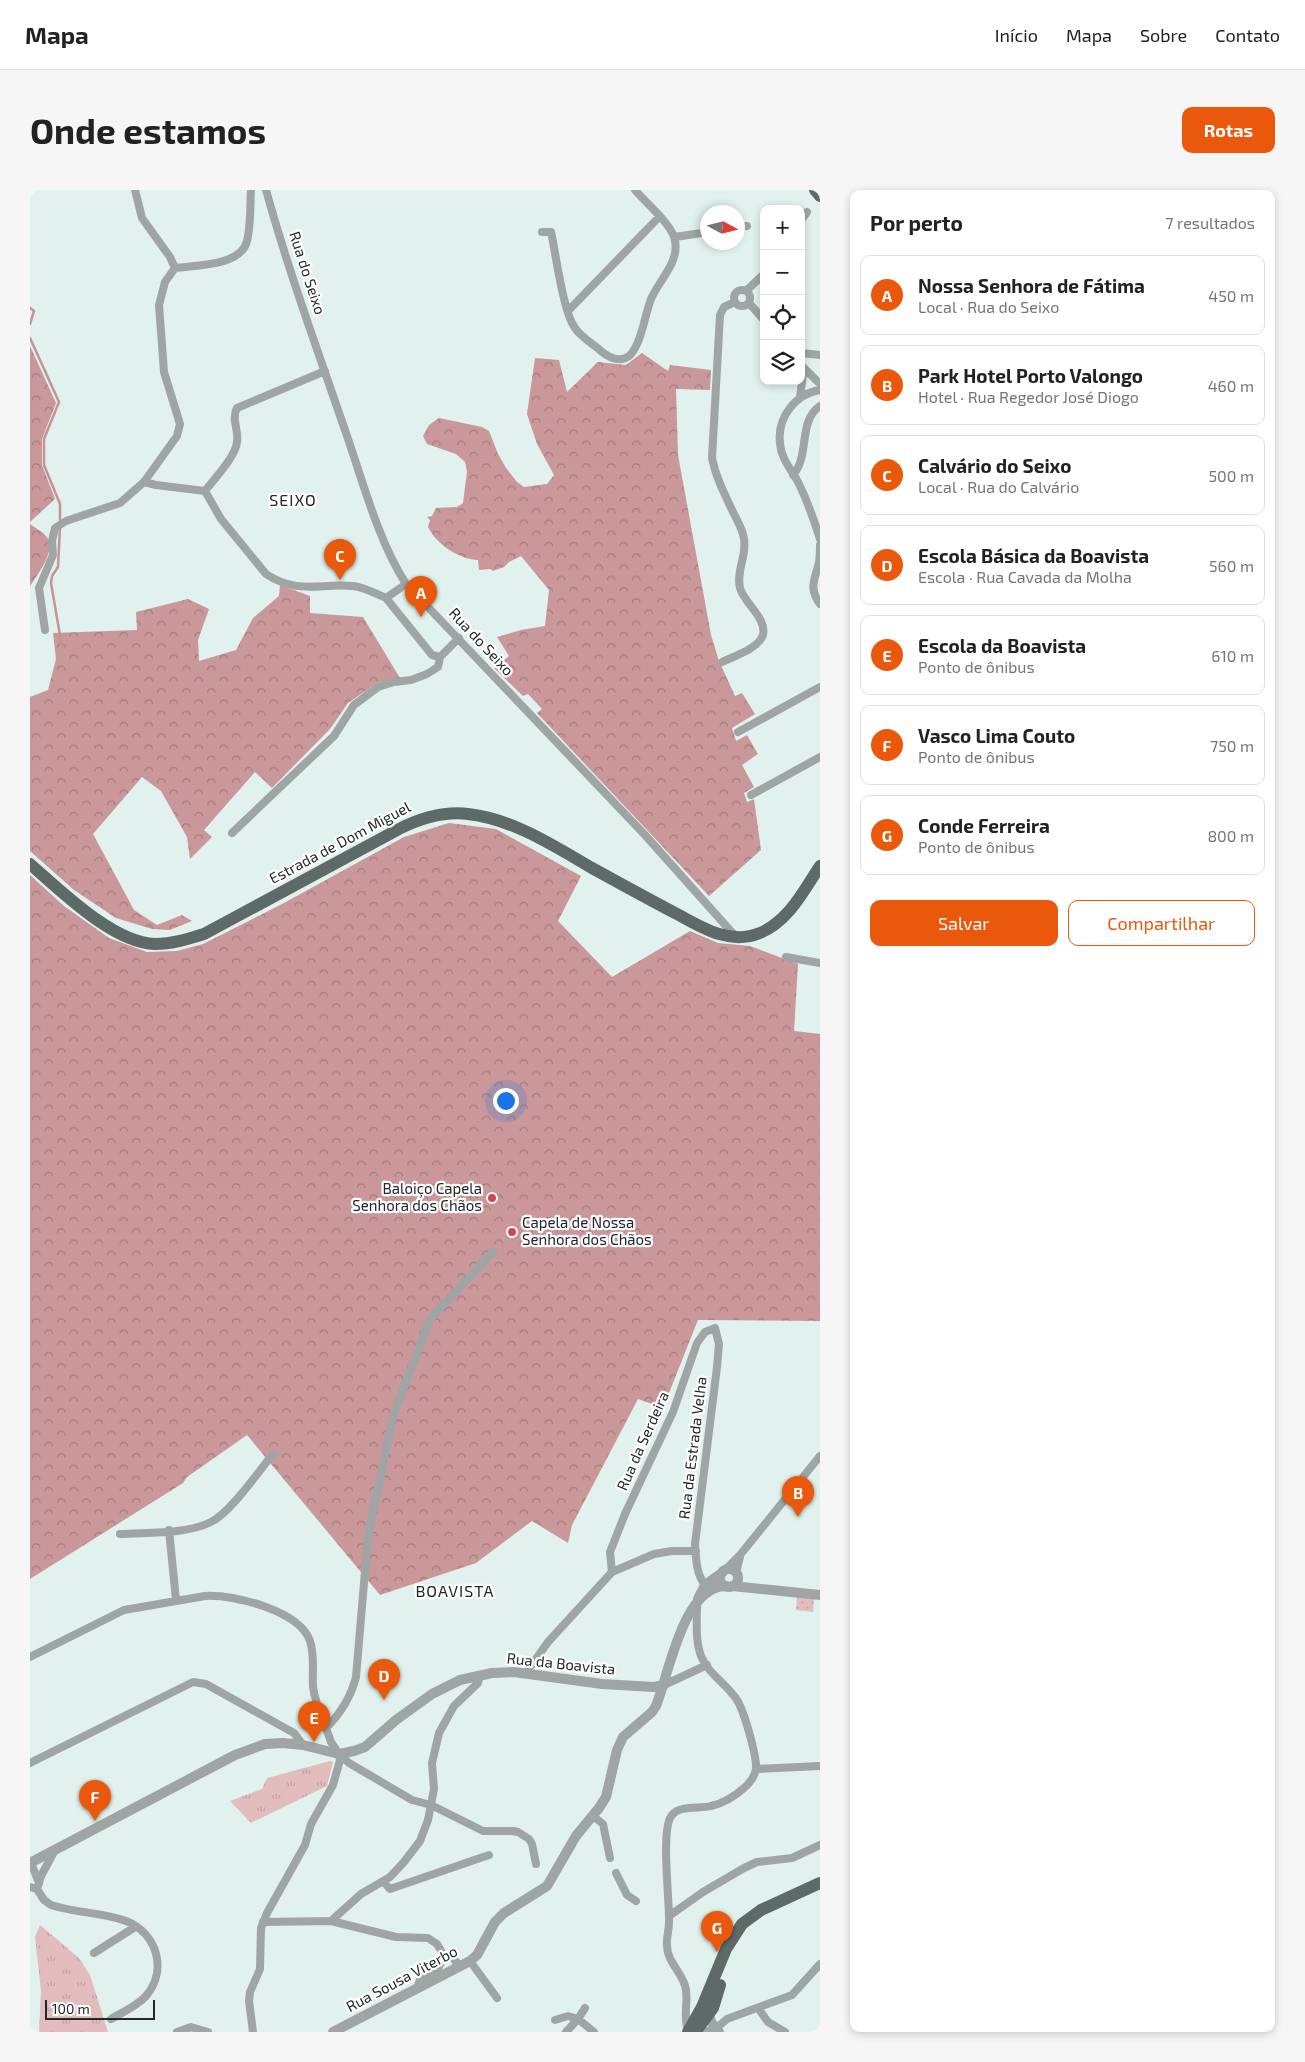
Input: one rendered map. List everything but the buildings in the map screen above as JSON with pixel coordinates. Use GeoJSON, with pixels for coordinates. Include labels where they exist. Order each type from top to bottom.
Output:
{"type":"FeatureCollection","features":[{"type":"Feature","properties":{"kind":"main road"},"geometry":{"type":"LineString","coordinates":[[815,190],[820,196]]}},
{"type":"Feature","properties":{"kind":"main road","name":"Estrada de Dom Miguel"},"geometry":{"type":"LineString","coordinates":[[30,864],[70,900],[113,930],[137,940],[154,944],[183,941],[204,934],[420,818],[466,813],[511,825],[694,923],[720,935],[737,939]]}},
{"type":"Feature","properties":{"kind":"main road"},"geometry":{"type":"LineString","coordinates":[[737,939],[760,933],[787,914],[820,866]]}},
{"type":"Feature","properties":{"kind":"main road"},"geometry":{"type":"LineString","coordinates":[[704,2014],[719,1965],[734,1935],[751,1916],[820,1883]]}},
{"type":"Feature","properties":{"kind":"main road"},"geometry":{"type":"LineString","coordinates":[[692,2032],[717,1996],[731,1958],[742,1937],[776,1904]]}},
{"type":"Feature","properties":{"kind":"street"},"geometry":{"type":"LineString","coordinates":[[134,190],[142,218],[170,257],[175,268]]}},
{"type":"Feature","properties":{"kind":"street"},"geometry":{"type":"LineString","coordinates":[[45,630],[39,588],[53,554],[52,540],[55,528],[66,520],[120,503],[144,482],[177,436],[180,424],[164,372],[159,305],[164,282],[175,268],[230,260],[240,253],[247,242],[251,190]]}},
{"type":"Feature","properties":{"kind":"street","name":"Rua do Seixo"},"geometry":{"type":"LineString","coordinates":[[266,190],[325,371],[380,530],[396,567],[406,584],[644,835],[737,939]]}},
{"type":"Feature","properties":{"kind":"street"},"geometry":{"type":"LineString","coordinates":[[542,232],[551,232],[568,311],[576,330],[607,356],[621,359],[628,356],[633,350],[641,332],[651,299],[671,266],[675,249],[675,238],[668,226],[635,190]]}},
{"type":"Feature","properties":{"kind":"street"},"geometry":{"type":"LineString","coordinates":[[568,311],[659,217]]}},
{"type":"Feature","properties":{"kind":"street"},"geometry":{"type":"LineString","coordinates":[[675,238],[700,233]]}},
{"type":"Feature","properties":{"kind":"street"},"geometry":{"type":"LineString","coordinates":[[746,291],[760,278]]}},
{"type":"Feature","properties":{"kind":"street"},"geometry":{"type":"LineString","coordinates":[[749,303],[741,307],[735,302],[736,292],[746,291],[750,296],[749,303],[760,315]]}},
{"type":"Feature","properties":{"kind":"street"},"geometry":{"type":"LineString","coordinates":[[722,662],[740,654],[755,644],[763,634],[763,625],[740,588],[740,568],[745,549],[744,537],[716,475],[712,458],[719,366],[718,331],[720,315],[724,307],[735,302]]}},
{"type":"Feature","properties":{"kind":"street"},"geometry":{"type":"LineString","coordinates":[[805,353],[820,355]]}},
{"type":"Feature","properties":{"kind":"street"},"geometry":{"type":"LineString","coordinates":[[805,368],[820,384]]}},
{"type":"Feature","properties":{"kind":"street"},"geometry":{"type":"LineString","coordinates":[[205,491],[235,451],[238,441],[234,414],[237,408],[325,371]]}},
{"type":"Feature","properties":{"kind":"street"},"geometry":{"type":"LineString","coordinates":[[800,397],[801,385]]}},
{"type":"Feature","properties":{"kind":"street"},"geometry":{"type":"LineString","coordinates":[[820,390],[800,397],[790,408],[782,424],[780,443],[785,461],[810,508],[820,539]]}},
{"type":"Feature","properties":{"kind":"street"},"geometry":{"type":"LineString","coordinates":[[793,475],[801,462],[810,417],[814,410],[820,406]]}},
{"type":"Feature","properties":{"kind":"street"},"geometry":{"type":"LineString","coordinates":[[144,482],[205,491]]}},
{"type":"Feature","properties":{"kind":"street"},"geometry":{"type":"LineString","coordinates":[[205,491],[221,519],[261,567],[274,579],[294,586],[354,586],[386,598],[432,655],[440,658]]}},
{"type":"Feature","properties":{"kind":"street"},"geometry":{"type":"LineString","coordinates":[[820,545],[820,561],[812,589],[814,596],[820,604]]}},
{"type":"Feature","properties":{"kind":"street"},"geometry":{"type":"LineString","coordinates":[[386,598],[406,584]]}},
{"type":"Feature","properties":{"kind":"street"},"geometry":{"type":"LineString","coordinates":[[232,833],[334,736],[354,705],[378,687],[394,682],[411,680],[438,668],[440,658],[458,638]]}},
{"type":"Feature","properties":{"kind":"street"},"geometry":{"type":"LineString","coordinates":[[738,732],[820,687]]}},
{"type":"Feature","properties":{"kind":"street"},"geometry":{"type":"LineString","coordinates":[[751,795],[820,757]]}},
{"type":"Feature","properties":{"kind":"street"},"geometry":{"type":"LineString","coordinates":[[786,957],[820,963]]}},
{"type":"Feature","properties":{"kind":"street"},"geometry":{"type":"LineString","coordinates":[[326,1728],[340,1714],[353,1689],[356,1677],[368,1536],[394,1416],[430,1318],[493,1252]]}},
{"type":"Feature","properties":{"kind":"street","name":"Rua da Estrada Velha"},"geometry":{"type":"LineString","coordinates":[[701,1582],[696,1551],[696,1527],[717,1368],[718,1344],[715,1328]]}},
{"type":"Feature","properties":{"kind":"street","name":"Rua da Serdeira"},"geometry":{"type":"LineString","coordinates":[[612,1572],[610,1552],[625,1514],[673,1412],[697,1343],[705,1332],[715,1328]]}},
{"type":"Feature","properties":{"kind":"street"},"geometry":{"type":"LineString","coordinates":[[120,1534],[194,1527],[219,1517],[273,1454]]}},
{"type":"Feature","properties":{"kind":"street"},"geometry":{"type":"LineString","coordinates":[[664,1685],[687,1618],[697,1602],[726,1578],[740,1555],[820,1456]]}},
{"type":"Feature","properties":{"kind":"street"},"geometry":{"type":"LineString","coordinates":[[169,1530],[176,1600]]}},
{"type":"Feature","properties":{"kind":"street"},"geometry":{"type":"LineString","coordinates":[[526,1673],[561,1628],[612,1572],[654,1554],[672,1551],[696,1551]]}},
{"type":"Feature","properties":{"kind":"street"},"geometry":{"type":"LineString","coordinates":[[709,2032],[692,2032],[684,2022],[686,1991],[684,1979],[668,1953],[666,1946],[669,1916],[667,1821],[673,1813],[683,1809],[710,1806],[732,1798],[748,1785],[756,1769],[745,1720],[737,1700],[707,1665],[701,1655],[697,1635],[697,1602],[701,1582],[707,1578],[726,1578],[761,1589],[819,1594]]}},
{"type":"Feature","properties":{"kind":"street"},"geometry":{"type":"LineString","coordinates":[[701,1582],[726,1578]]}},
{"type":"Feature","properties":{"kind":"street"},"geometry":{"type":"LineString","coordinates":[[30,1657],[115,1614],[140,1606],[216,1595],[235,1598],[270,1608],[304,1631],[309,1639],[316,1700],[331,1742],[349,1763],[412,1800],[431,1805],[483,1832],[518,1832],[532,1844],[536,1864]]}},
{"type":"Feature","properties":{"kind":"street","name":"Rua da Boavista"},"geometry":{"type":"LineString","coordinates":[[340,1754],[365,1746],[396,1720],[432,1694],[460,1680],[480,1675],[504,1671],[602,1684],[654,1687],[664,1685],[707,1665]]}},
{"type":"Feature","properties":{"kind":"street"},"geometry":{"type":"LineString","coordinates":[[331,1921],[361,1894],[384,1882],[404,1862],[420,1841],[434,1789],[432,1763],[439,1733],[454,1706],[478,1683],[480,1675]]}},
{"type":"Feature","properties":{"kind":"street"},"geometry":{"type":"LineString","coordinates":[[30,1763],[194,1682],[206,1684],[294,1733],[303,1745]]}},
{"type":"Feature","properties":{"kind":"street","name":"Rua Sousa Viterbo"},"geometry":{"type":"LineString","coordinates":[[333,2032],[470,1961],[477,1955],[495,1922],[504,1913],[547,1886],[576,1836],[606,1797],[617,1750],[623,1737],[652,1712],[664,1685]]}},
{"type":"Feature","properties":{"kind":"street"},"geometry":{"type":"LineString","coordinates":[[283,1743],[286,1733],[284,1728]]}},
{"type":"Feature","properties":{"kind":"street"},"geometry":{"type":"LineString","coordinates":[[111,2019],[145,1997],[152,1987],[158,1972],[158,1958],[152,1942],[143,1932],[127,1922],[105,1915],[51,1905],[44,1900],[34,1886],[30,1863],[235,1755],[264,1744],[303,1745],[340,1754]]}},
{"type":"Feature","properties":{"kind":"street"},"geometry":{"type":"LineString","coordinates":[[253,2032],[249,2001],[250,1992],[260,1969],[262,1958],[260,1936],[263,1922],[306,1844],[311,1824],[333,1785],[340,1754]]}},
{"type":"Feature","properties":{"kind":"street"},"geometry":{"type":"LineString","coordinates":[[756,1769],[820,1766]]}},
{"type":"Feature","properties":{"kind":"street"},"geometry":{"type":"LineString","coordinates":[[593,1816],[603,1824],[610,1858]]}},
{"type":"Feature","properties":{"kind":"street"},"geometry":{"type":"LineString","coordinates":[[669,1916],[703,1892],[744,1868],[757,1862],[792,1858],[820,1845]]}},
{"type":"Feature","properties":{"kind":"street"},"geometry":{"type":"LineString","coordinates":[[34,1886],[55,1850]]}},
{"type":"Feature","properties":{"kind":"street"},"geometry":{"type":"LineString","coordinates":[[384,1882],[390,1889],[489,1855]]}},
{"type":"Feature","properties":{"kind":"street"},"geometry":{"type":"LineString","coordinates":[[616,1873],[627,1895],[636,1901]]}},
{"type":"Feature","properties":{"kind":"street"},"geometry":{"type":"LineString","coordinates":[[263,1922],[331,1921],[396,1937],[428,1938],[437,1944],[447,1956],[451,1966],[456,1967]]}},
{"type":"Feature","properties":{"kind":"street"},"geometry":{"type":"LineString","coordinates":[[94,1953],[135,1926]]}},
{"type":"Feature","properties":{"kind":"street"},"geometry":{"type":"LineString","coordinates":[[417,1988],[420,1980],[436,1971],[447,1956]]}},
{"type":"Feature","properties":{"kind":"street"},"geometry":{"type":"LineString","coordinates":[[470,1961],[497,1998]]}},
{"type":"Feature","properties":{"kind":"street"},"geometry":{"type":"LineString","coordinates":[[721,2030],[728,2019],[792,1995],[820,1964]]}},
{"type":"Feature","properties":{"kind":"street"},"geometry":{"type":"LineString","coordinates":[[717,1996],[716,2006],[721,2030]]}},
{"type":"Feature","properties":{"kind":"street"},"geometry":{"type":"LineString","coordinates":[[566,2032],[585,2008]]}},
{"type":"Feature","properties":{"kind":"street"},"geometry":{"type":"LineString","coordinates":[[758,2008],[768,2022],[785,2032]]}},
{"type":"Feature","properties":{"kind":"street"},"geometry":{"type":"LineString","coordinates":[[686,2011],[704,2014],[721,2030]]}},
{"type":"Feature","properties":{"kind":"street"},"geometry":{"type":"LineString","coordinates":[[555,2020],[568,2016],[578,2019],[596,2032]]}},
{"type":"Feature","properties":{"kind":"street"},"geometry":{"type":"LineString","coordinates":[[177,2032],[191,2027],[208,2032]]}},
{"type":"Feature","properties":{"kind":"green space"},"geometry":{"type":"Polygon","coordinates":[[[30,346],[56,403],[42,439],[42,465],[55,499],[30,522],[30,346]]]}},
{"type":"Feature","properties":{"kind":"green space"},"geometry":{"type":"Polygon","coordinates":[[[642,353],[668,371],[670,365],[711,370],[710,390],[676,389],[678,455],[711,635],[719,661],[735,696],[742,693],[755,714],[732,728],[736,741],[747,735],[758,754],[742,765],[754,787],[744,793],[747,802],[754,799],[761,850],[709,896],[537,713],[542,709],[528,694],[523,696],[494,668],[509,656],[497,637],[545,626],[549,590],[521,556],[504,567],[493,571],[490,569],[479,570],[478,560],[463,557],[449,550],[437,540],[428,527],[430,520],[427,517],[432,516],[436,508],[457,507],[463,503],[467,472],[465,462],[456,454],[427,444],[423,436],[429,425],[439,418],[482,427],[489,431],[498,454],[517,482],[524,487],[547,484],[554,475],[537,444],[527,414],[535,358],[559,360],[567,392],[598,362],[626,365],[642,353]]]}},
{"type":"Feature","properties":{"kind":"green space"},"geometry":{"type":"Polygon","coordinates":[[[30,524],[46,536],[50,548],[45,562],[30,586],[30,524]]]}},
{"type":"Feature","properties":{"kind":"green space"},"geometry":{"type":"Polygon","coordinates":[[[280,585],[310,596],[310,613],[363,617],[400,678],[377,683],[348,703],[330,729],[272,788],[255,772],[204,830],[212,837],[190,859],[187,837],[161,791],[142,777],[93,834],[134,910],[157,925],[182,915],[192,921],[170,930],[152,929],[116,918],[74,890],[30,851],[30,697],[48,690],[56,659],[53,633],[137,630],[136,612],[188,599],[209,609],[198,640],[199,661],[236,650],[253,618],[279,596],[280,585]]]}},
{"type":"Feature","properties":{"kind":"green space"},"geometry":{"type":"Polygon","coordinates":[[[449,823],[496,829],[581,876],[558,921],[612,977],[690,931],[718,943],[750,946],[798,964],[794,1031],[820,1034],[820,1321],[698,1320],[663,1408],[638,1399],[572,1525],[568,1543],[532,1521],[476,1563],[380,1595],[247,1435],[187,1477],[183,1483],[30,1579],[30,875],[64,906],[109,938],[147,952],[177,951],[203,944],[284,903],[404,837],[449,823]]]}},
{"type":"Feature","properties":{"kind":"green space"},"geometry":{"type":"Polygon","coordinates":[[[797,1596],[814,1598],[813,1612],[796,1610],[797,1596]]]}},
{"type":"Feature","properties":{"kind":"green space"},"geometry":{"type":"Polygon","coordinates":[[[330,1761],[333,1762],[327,1786],[251,1823],[230,1801],[262,1789],[267,1778],[330,1761]]]}},
{"type":"Feature","properties":{"kind":"green space"},"geometry":{"type":"Polygon","coordinates":[[[40,1925],[79,1958],[90,1975],[108,2032],[39,2032],[41,1991],[35,1937],[40,1925]]]}},
{"type":"Feature","properties":{"kind":"waterway"},"geometry":{"type":"LineString","coordinates":[[30,308],[34,311],[30,324]]}},
{"type":"Feature","properties":{"kind":"waterway"},"geometry":{"type":"LineString","coordinates":[[30,338],[59,402],[44,439],[44,465],[60,504],[60,522]]}},
{"type":"Feature","properties":{"kind":"waterway"},"geometry":{"type":"LineString","coordinates":[[60,527],[58,567],[52,576],[51,583],[62,647]]}},
{"type":"Feature","properties":{"kind":"place","name":"Calvário do Seixo"},"geometry":{"type":"Point","coordinates":[340,580]}},
{"type":"Feature","properties":{"kind":"place","name":"Nossa Senhora de Fátima"},"geometry":{"type":"Point","coordinates":[421,617]}},
{"type":"Feature","properties":{"kind":"place","name":"Baloiço Capela Senhora dos Chãos"},"geometry":{"type":"Point","coordinates":[492,1198]}},
{"type":"Feature","properties":{"kind":"place","name":"Capela de Nossa Senhora dos Chãos"},"geometry":{"type":"Point","coordinates":[512,1232]}},
{"type":"Feature","properties":{"kind":"place","name":"Park Hotel Porto Valongo"},"geometry":{"type":"Point","coordinates":[798,1517]}},
{"type":"Feature","properties":{"kind":"place","name":"Escola Básica da Boavista"},"geometry":{"type":"Point","coordinates":[384,1700]}},
{"type":"Feature","properties":{"kind":"place","name":"Escola da Boavista"},"geometry":{"type":"Point","coordinates":[314,1742]}},
{"type":"Feature","properties":{"kind":"place","name":"Vasco Lima Couto"},"geometry":{"type":"Point","coordinates":[95,1821]}},
{"type":"Feature","properties":{"kind":"place","name":"Conde Ferreira"},"geometry":{"type":"Point","coordinates":[717,1952]}},
{"type":"Feature","properties":{"kind":"district","name":"SEIXO"},"geometry":{"type":"Point","coordinates":[293,500]}},
{"type":"Feature","properties":{"kind":"district","name":"BOAVISTA"},"geometry":{"type":"Point","coordinates":[455,1591]}}]}
